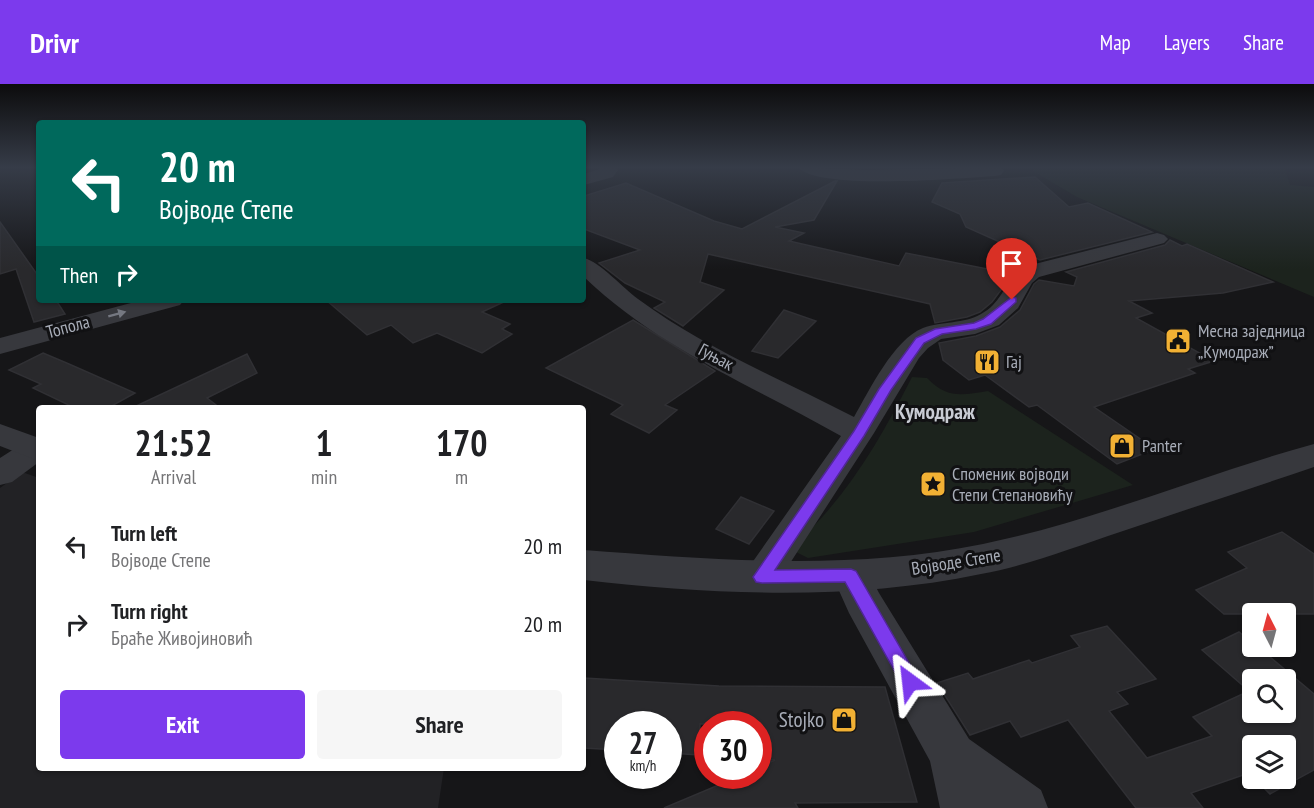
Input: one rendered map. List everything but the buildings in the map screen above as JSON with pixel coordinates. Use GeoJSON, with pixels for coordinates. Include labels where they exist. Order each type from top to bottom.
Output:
{"type":"FeatureCollection","features":[{"type":"Feature","properties":{"kind":"street"},"geometry":{"type":"LineString","coordinates":[[762,577],[907,357],[927,336],[939,331],[976,326],[987,321],[1012,300],[1019,291],[1021,280],[1031,272],[1158,240]]}},
{"type":"Feature","properties":{"kind":"street","name":"Гуњак"},"geometry":{"type":"LineString","coordinates":[[586,267],[617,296],[695,346],[859,433]]}},
{"type":"Feature","properties":{"kind":"street","name":"Топола"},"geometry":{"type":"LineString","coordinates":[[0,346],[160,303]]}},
{"type":"Feature","properties":{"kind":"street"},"geometry":{"type":"LineString","coordinates":[[0,434],[36,448]]}},
{"type":"Feature","properties":{"kind":"street"},"geometry":{"type":"LineString","coordinates":[[0,474],[36,450]]}},
{"type":"Feature","properties":{"kind":"street","name":"Војводе Степе"},"geometry":{"type":"LineString","coordinates":[[586,565],[762,577],[851,575],[920,569],[1007,555],[1314,455]]}},
{"type":"Feature","properties":{"kind":"street"},"geometry":{"type":"LineString","coordinates":[[851,575],[863,602],[952,755],[965,808]]}},
{"type":"Feature","properties":{"kind":"street"},"geometry":{"type":"LineString","coordinates":[[952,755],[1023,808]]}},
{"type":"Feature","properties":{"kind":"shaded area"},"geometry":{"type":"Polygon","coordinates":[[[1086,201],[1314,201],[1314,297],[1086,201]]]}},
{"type":"Feature","properties":{"kind":"shaded area"},"geometry":{"type":"Polygon","coordinates":[[[912,377],[927,378],[941,389],[955,394],[988,391],[1133,485],[974,532],[808,558],[796,552],[795,544],[831,507],[875,445],[912,377]]]}},
{"type":"Feature","properties":{"kind":"shaded area"},"geometry":{"type":"Polygon","coordinates":[[[22,472],[36,477],[36,771],[444,771],[438,808],[0,808],[0,488],[22,472]]]}},
{"type":"Feature","properties":{"kind":"place","name":"Месна заједница „Кумодраж”"},"geometry":{"type":"Point","coordinates":[1178,341]}},
{"type":"Feature","properties":{"kind":"place","name":"Гај"},"geometry":{"type":"Point","coordinates":[987,362]}},
{"type":"Feature","properties":{"kind":"place","name":"Panter"},"geometry":{"type":"Point","coordinates":[1122,446]}},
{"type":"Feature","properties":{"kind":"place","name":"Споменик војводи Степи Степановићу"},"geometry":{"type":"Point","coordinates":[933,484]}},
{"type":"Feature","properties":{"kind":"place","name":"Stojko"},"geometry":{"type":"Point","coordinates":[844,720]}},
{"type":"Feature","properties":{"kind":"district","name":"Кумодраж"},"geometry":{"type":"Point","coordinates":[935,412]}},
{"type":"Feature","properties":{"kind":"route"},"geometry":{"type":"LineString","coordinates":[[910,682],[863,602],[851,575],[762,577],[859,433],[885,389],[920,341],[939,331],[976,326],[987,321],[1012,300]]}}]}
